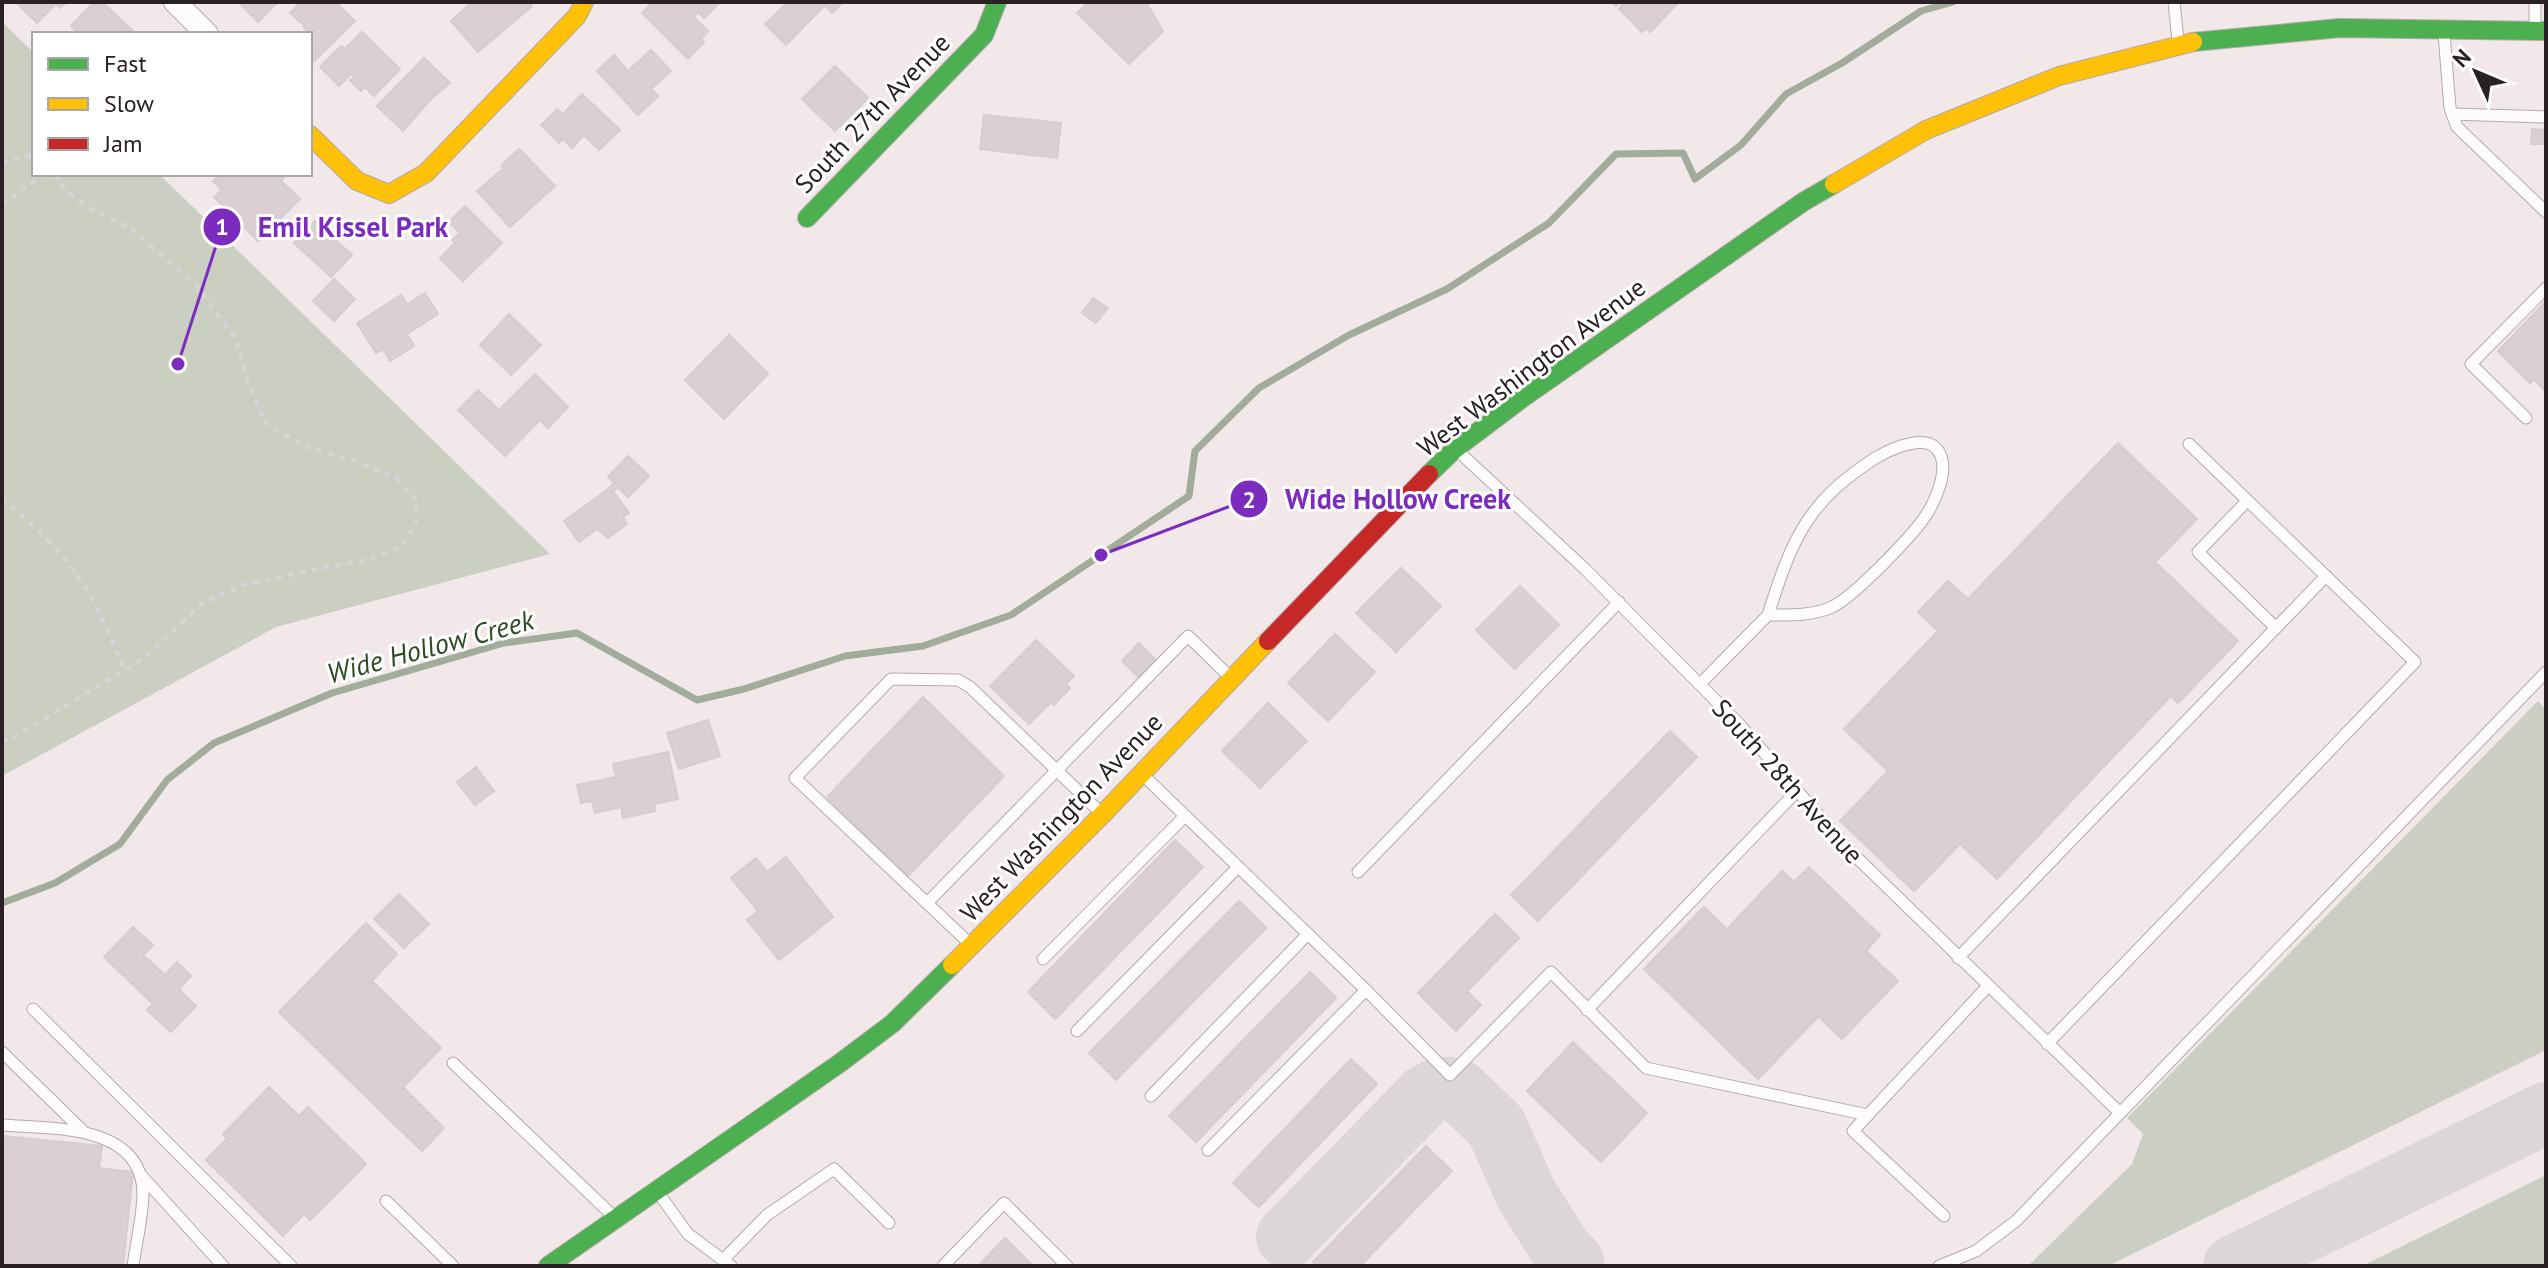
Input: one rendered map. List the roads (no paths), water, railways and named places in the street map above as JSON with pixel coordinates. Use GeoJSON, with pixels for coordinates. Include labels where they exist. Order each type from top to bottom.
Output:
{"type":"FeatureCollection","features":[{"type":"Feature","properties":{"kind":"main road"},"geometry":{"type":"LineString","coordinates":[[312,137],[357,181],[389,194],[426,173],[577,16],[584,2]]}},
{"type":"Feature","properties":{"kind":"main road","name":"South 27th Avenue"},"geometry":{"type":"LineString","coordinates":[[807,218],[984,35],[997,2]]}},
{"type":"Feature","properties":{"kind":"main road","name":"West Washington Avenue"},"geometry":{"type":"LineString","coordinates":[[548,1266],[893,1023],[1102,815],[1394,508],[1455,449],[1524,397],[1803,202],[1926,130],[2059,76],[2198,41],[2340,28],[2541,31]]}},
{"type":"Feature","properties":{"kind":"street"},"geometry":{"type":"LineString","coordinates":[[175,2],[205,32]]}},
{"type":"Feature","properties":{"kind":"lane"},"geometry":{"type":"LineString","coordinates":[[2174,2],[2178,46]]}},
{"type":"Feature","properties":{"kind":"lane"},"geometry":{"type":"LineString","coordinates":[[2535,2],[2541,31]]}},
{"type":"Feature","properties":{"kind":"lane"},"geometry":{"type":"LineString","coordinates":[[2443,29],[2452,114],[2457,127],[2544,206]]}},
{"type":"Feature","properties":{"kind":"lane"},"geometry":{"type":"LineString","coordinates":[[2452,114],[2546,117]]}},
{"type":"Feature","properties":{"kind":"lane"},"geometry":{"type":"LineString","coordinates":[[2526,418],[2471,364],[2546,288]]}},
{"type":"Feature","properties":{"kind":"lane"},"geometry":{"type":"LineString","coordinates":[[1700,684],[1768,615],[1787,556],[1819,502],[1883,452],[1911,443],[1925,443],[1937,449],[1942,460],[1934,500],[1922,521],[1857,588],[1833,606],[1818,612],[1768,615]]}},
{"type":"Feature","properties":{"kind":"lane"},"geometry":{"type":"LineString","coordinates":[[2047,1044],[2415,662],[2189,444]]}},
{"type":"Feature","properties":{"kind":"lane","name":"South 28th Avenue"},"geometry":{"type":"LineString","coordinates":[[1455,449],[1619,602],[1775,763],[1849,850],[2120,1113]]}},
{"type":"Feature","properties":{"kind":"lane"},"geometry":{"type":"LineString","coordinates":[[2247,501],[2198,552],[2276,628]]}},
{"type":"Feature","properties":{"kind":"lane"},"geometry":{"type":"LineString","coordinates":[[1958,958],[2326,576]]}},
{"type":"Feature","properties":{"kind":"lane"},"geometry":{"type":"LineString","coordinates":[[1358,872],[1619,602]]}},
{"type":"Feature","properties":{"kind":"lane"},"geometry":{"type":"LineString","coordinates":[[927,903],[1188,636],[1231,679]]}},
{"type":"Feature","properties":{"kind":"lane"},"geometry":{"type":"LineString","coordinates":[[1939,1266],[1976,1251],[2006,1229],[2546,672]]}},
{"type":"Feature","properties":{"kind":"lane"},"geometry":{"type":"LineString","coordinates":[[972,946],[795,778],[891,679],[958,680],[970,687],[1102,815]]}},
{"type":"Feature","properties":{"kind":"lane"},"geometry":{"type":"LineString","coordinates":[[1141,774],[1450,1075],[1551,972],[1646,1068],[1868,1115]]}},
{"type":"Feature","properties":{"kind":"lane"},"geometry":{"type":"LineString","coordinates":[[1587,1010],[1797,791]]}},
{"type":"Feature","properties":{"kind":"lane"},"geometry":{"type":"LineString","coordinates":[[1043,959],[1185,816]]}},
{"type":"Feature","properties":{"kind":"lane"},"geometry":{"type":"LineString","coordinates":[[1077,1031],[1238,867]]}},
{"type":"Feature","properties":{"kind":"lane"},"geometry":{"type":"LineString","coordinates":[[1151,1096],[1308,934]]}},
{"type":"Feature","properties":{"kind":"lane"},"geometry":{"type":"LineString","coordinates":[[1944,1216],[1853,1131],[1988,986]]}},
{"type":"Feature","properties":{"kind":"lane"},"geometry":{"type":"LineString","coordinates":[[1208,1150],[1366,990]]}},
{"type":"Feature","properties":{"kind":"lane"},"geometry":{"type":"LineString","coordinates":[[33,1009],[291,1266]]}},
{"type":"Feature","properties":{"kind":"lane"},"geometry":{"type":"LineString","coordinates":[[2,1052],[83,1131]]}},
{"type":"Feature","properties":{"kind":"lane"},"geometry":{"type":"LineString","coordinates":[[453,1063],[616,1219]]}},
{"type":"Feature","properties":{"kind":"lane"},"geometry":{"type":"LineString","coordinates":[[2,1125],[83,1131],[109,1139],[127,1154],[139,1172],[223,1266]]}},
{"type":"Feature","properties":{"kind":"lane"},"geometry":{"type":"LineString","coordinates":[[656,1190],[688,1234],[727,1263],[767,1215],[834,1169],[889,1223]]}},
{"type":"Feature","properties":{"kind":"lane"},"geometry":{"type":"LineString","coordinates":[[133,1266],[143,1192],[139,1172]]}},
{"type":"Feature","properties":{"kind":"lane"},"geometry":{"type":"LineString","coordinates":[[386,1201],[453,1266]]}},
{"type":"Feature","properties":{"kind":"lane"},"geometry":{"type":"LineString","coordinates":[[943,1266],[1004,1203],[1067,1266]]}},
{"type":"Feature","properties":{"kind":"waterway","name":"Wide Hollow Creek"},"geometry":{"type":"LineString","coordinates":[[2,903],[55,883],[120,844],[167,780],[214,743],[332,693],[504,643],[577,633],[697,700],[744,689],[845,656],[923,646],[1011,615],[1189,496],[1195,451],[1259,388],[1349,335],[1447,289],[1549,223],[1616,154],[1683,153],[1695,179],[1741,145],[1786,94],[1842,63],[1921,11],[1953,2]]}},
{"type":"Feature","properties":{"kind":"place","name":"Emil Kissel Park"},"geometry":{"type":"Point","coordinates":[178,364]}},
{"type":"Feature","properties":{"kind":"place","name":"Wide Hollow Creek"},"geometry":{"type":"Point","coordinates":[1101,555]}}]}
